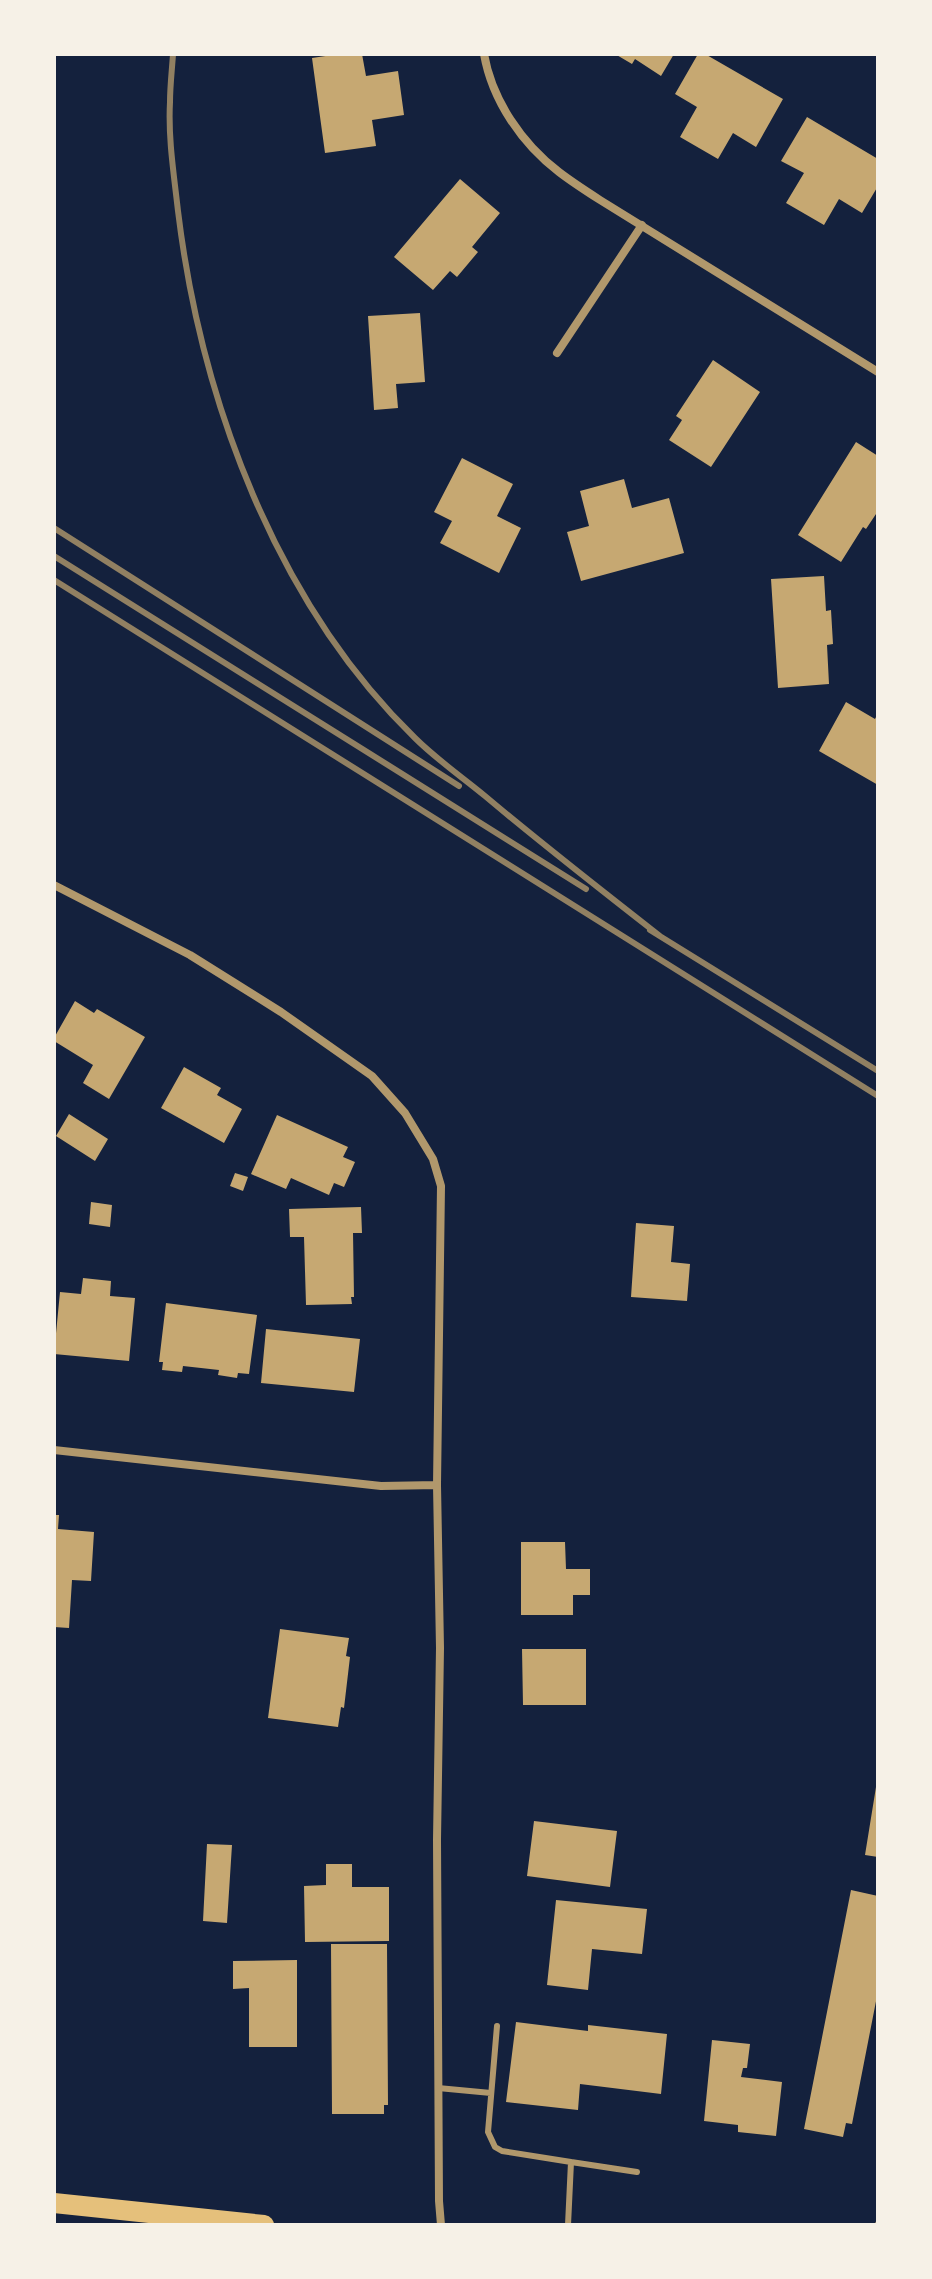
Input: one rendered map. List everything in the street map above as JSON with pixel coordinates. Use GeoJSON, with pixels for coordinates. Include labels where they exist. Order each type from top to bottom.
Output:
{"type":"FeatureCollection","features":[{"type":"Feature","properties":{"kind":"main road"},"geometry":{"type":"LineString","coordinates":[[54,2203],[181,2220],[264,2225]]}},
{"type":"Feature","properties":{"kind":"street"},"geometry":{"type":"LineString","coordinates":[[484,54],[486,68],[500,103],[521,135],[557,171],[878,372]]}},
{"type":"Feature","properties":{"kind":"street"},"geometry":{"type":"LineString","coordinates":[[557,353],[642,225]]}},
{"type":"Feature","properties":{"kind":"street"},"geometry":{"type":"LineString","coordinates":[[54,885],[190,955],[281,1012],[372,1076],[405,1113],[433,1159],[441,1186],[437,1485],[441,2225]]}},
{"type":"Feature","properties":{"kind":"street"},"geometry":{"type":"LineString","coordinates":[[54,1450],[381,1486],[437,1485]]}},
{"type":"Feature","properties":{"kind":"lane"},"geometry":{"type":"LineString","coordinates":[[497,2026],[488,2132],[495,2147],[502,2151],[637,2172]]}},
{"type":"Feature","properties":{"kind":"lane"},"geometry":{"type":"LineString","coordinates":[[438,2088],[491,2093]]}},
{"type":"Feature","properties":{"kind":"lane"},"geometry":{"type":"LineString","coordinates":[[568,2225],[571,2162]]}},
{"type":"Feature","properties":{"kind":"building"},"geometry":{"type":"Polygon","coordinates":[[[362,54],[366,76],[398,71],[404,115],[372,120],[376,146],[325,153],[312,58],[362,54]]]}},
{"type":"Feature","properties":{"kind":"building"},"geometry":{"type":"Polygon","coordinates":[[[615,54],[674,54],[661,76],[635,59],[632,64],[615,54]]]}},
{"type":"Feature","properties":{"kind":"building"},"geometry":{"type":"Polygon","coordinates":[[[698,54],[705,54],[783,99],[756,147],[733,133],[718,159],[680,137],[697,107],[675,94],[698,54]]]}},
{"type":"Feature","properties":{"kind":"building"},"geometry":{"type":"Polygon","coordinates":[[[807,117],[878,159],[878,186],[862,213],[839,199],[824,225],[786,203],[804,173],[781,161],[807,117]]]}},
{"type":"Feature","properties":{"kind":"building"},"geometry":{"type":"Polygon","coordinates":[[[460,179],[500,213],[472,247],[478,252],[457,277],[450,271],[433,290],[394,257],[460,179]]]}},
{"type":"Feature","properties":{"kind":"building"},"geometry":{"type":"Polygon","coordinates":[[[420,313],[425,382],[396,384],[398,408],[374,410],[368,316],[420,313]]]}},
{"type":"Feature","properties":{"kind":"building"},"geometry":{"type":"Polygon","coordinates":[[[713,360],[760,392],[711,467],[669,440],[682,420],[676,416],[713,360]]]}},
{"type":"Feature","properties":{"kind":"building"},"geometry":{"type":"Polygon","coordinates":[[[856,442],[878,456],[878,511],[866,529],[863,527],[841,562],[798,535],[856,442]]]}},
{"type":"Feature","properties":{"kind":"building"},"geometry":{"type":"Polygon","coordinates":[[[462,458],[513,484],[497,516],[521,528],[499,573],[440,543],[452,521],[434,512],[462,458]]]}},
{"type":"Feature","properties":{"kind":"building"},"geometry":{"type":"Polygon","coordinates":[[[624,479],[632,508],[669,498],[684,553],[581,581],[567,532],[589,526],[580,491],[624,479]]]}},
{"type":"Feature","properties":{"kind":"building"},"geometry":{"type":"Polygon","coordinates":[[[824,576],[826,611],[831,610],[833,644],[827,645],[829,684],[778,688],[771,579],[824,576]]]}},
{"type":"Feature","properties":{"kind":"building"},"geometry":{"type":"Polygon","coordinates":[[[846,702],[875,719],[878,713],[878,785],[819,751],[846,702]]]}},
{"type":"Feature","properties":{"kind":"building"},"geometry":{"type":"Polygon","coordinates":[[[75,1001],[94,1013],[97,1009],[145,1037],[109,1099],[83,1083],[93,1065],[54,1041],[75,1001]]]}},
{"type":"Feature","properties":{"kind":"building"},"geometry":{"type":"Polygon","coordinates":[[[184,1067],[221,1088],[217,1095],[242,1109],[224,1143],[161,1108],[184,1067]]]}},
{"type":"Feature","properties":{"kind":"building"},"geometry":{"type":"Polygon","coordinates":[[[69,1114],[108,1139],[95,1161],[56,1136],[69,1114]]]}},
{"type":"Feature","properties":{"kind":"building"},"geometry":{"type":"Polygon","coordinates":[[[277,1115],[348,1147],[343,1157],[355,1162],[344,1187],[334,1183],[329,1195],[291,1178],[286,1189],[251,1174],[277,1115]]]}},
{"type":"Feature","properties":{"kind":"building"},"geometry":{"type":"Polygon","coordinates":[[[235,1173],[248,1177],[243,1191],[230,1186],[235,1173]]]}},
{"type":"Feature","properties":{"kind":"building"},"geometry":{"type":"Polygon","coordinates":[[[91,1202],[112,1205],[110,1227],[89,1224],[91,1202]]]}},
{"type":"Feature","properties":{"kind":"building"},"geometry":{"type":"Polygon","coordinates":[[[361,1207],[362,1233],[353,1233],[352,1304],[306,1305],[304,1237],[290,1237],[289,1209],[361,1207]]]}},
{"type":"Feature","properties":{"kind":"building"},"geometry":{"type":"Polygon","coordinates":[[[636,1223],[674,1226],[671,1262],[690,1264],[687,1301],[631,1297],[636,1223]]]}},
{"type":"Feature","properties":{"kind":"building"},"geometry":{"type":"Polygon","coordinates":[[[83,1278],[111,1281],[110,1296],[135,1298],[129,1361],[54,1354],[60,1292],[81,1294],[83,1278]]]}},
{"type":"Feature","properties":{"kind":"building"},"geometry":{"type":"Polygon","coordinates":[[[166,1303],[257,1315],[249,1374],[238,1373],[237,1378],[218,1375],[219,1370],[183,1366],[182,1372],[162,1370],[163,1362],[159,1362],[166,1303]]]}},
{"type":"Feature","properties":{"kind":"building"},"geometry":{"type":"Polygon","coordinates":[[[266,1329],[360,1339],[354,1392],[261,1383],[266,1329]]]}},
{"type":"Feature","properties":{"kind":"building"},"geometry":{"type":"Polygon","coordinates":[[[54,1515],[59,1515],[58,1529],[94,1532],[91,1581],[72,1580],[69,1628],[54,1627],[54,1515]]]}},
{"type":"Feature","properties":{"kind":"building"},"geometry":{"type":"Polygon","coordinates":[[[521,1542],[565,1542],[566,1569],[590,1569],[590,1595],[573,1595],[573,1615],[521,1615],[521,1542]]]}},
{"type":"Feature","properties":{"kind":"building"},"geometry":{"type":"Polygon","coordinates":[[[280,1629],[349,1638],[344,1708],[341,1707],[338,1727],[268,1718],[280,1629]]]}},
{"type":"Feature","properties":{"kind":"building"},"geometry":{"type":"Polygon","coordinates":[[[522,1649],[586,1649],[586,1705],[523,1705],[522,1649]]]}},
{"type":"Feature","properties":{"kind":"building"},"geometry":{"type":"Polygon","coordinates":[[[878,1787],[878,1857],[865,1855],[878,1787]]]}},
{"type":"Feature","properties":{"kind":"building"},"geometry":{"type":"Polygon","coordinates":[[[534,1821],[617,1831],[610,1887],[527,1876],[534,1821]]]}},
{"type":"Feature","properties":{"kind":"building"},"geometry":{"type":"Polygon","coordinates":[[[207,1844],[232,1845],[227,1923],[203,1921],[207,1844]]]}},
{"type":"Feature","properties":{"kind":"building"},"geometry":{"type":"Polygon","coordinates":[[[326,1864],[352,1864],[352,1887],[389,1887],[389,1941],[305,1942],[304,1886],[326,1885],[326,1864]]]}},
{"type":"Feature","properties":{"kind":"building"},"geometry":{"type":"Polygon","coordinates":[[[851,1890],[878,1896],[878,1991],[852,2124],[846,2123],[843,2137],[804,2129],[851,1890]]]}},
{"type":"Feature","properties":{"kind":"building"},"geometry":{"type":"Polygon","coordinates":[[[556,1900],[647,1909],[642,1954],[592,1949],[588,1990],[547,1985],[556,1900]]]}},
{"type":"Feature","properties":{"kind":"building"},"geometry":{"type":"Polygon","coordinates":[[[331,1944],[387,1944],[388,2105],[384,2105],[384,2114],[332,2114],[331,1944]]]}},
{"type":"Feature","properties":{"kind":"building"},"geometry":{"type":"Polygon","coordinates":[[[297,1960],[297,2047],[249,2047],[249,1988],[233,1989],[233,1961],[297,1960]]]}},
{"type":"Feature","properties":{"kind":"building"},"geometry":{"type":"Polygon","coordinates":[[[516,2022],[588,2031],[588,2025],[667,2034],[661,2094],[580,2084],[578,2110],[506,2102],[516,2022]]]}},
{"type":"Feature","properties":{"kind":"building"},"geometry":{"type":"Polygon","coordinates":[[[712,2040],[750,2044],[747,2068],[743,2068],[741,2077],[782,2082],[776,2136],[738,2132],[738,2125],[704,2121],[712,2040]]]}},
{"type":"Feature","properties":{"kind":"railway"},"geometry":{"type":"LineString","coordinates":[[173,54],[171,143],[189,282],[205,354],[226,425],[253,495],[285,562],[323,625],[366,684],[415,738],[660,936]]}},
{"type":"Feature","properties":{"kind":"railway"},"geometry":{"type":"LineString","coordinates":[[54,528],[459,786]]}},
{"type":"Feature","properties":{"kind":"railway"},"geometry":{"type":"LineString","coordinates":[[54,556],[586,889]]}},
{"type":"Feature","properties":{"kind":"railway"},"geometry":{"type":"LineString","coordinates":[[54,580],[878,1096]]}},
{"type":"Feature","properties":{"kind":"railway"},"geometry":{"type":"LineString","coordinates":[[650,930],[878,1071]]}}]}
